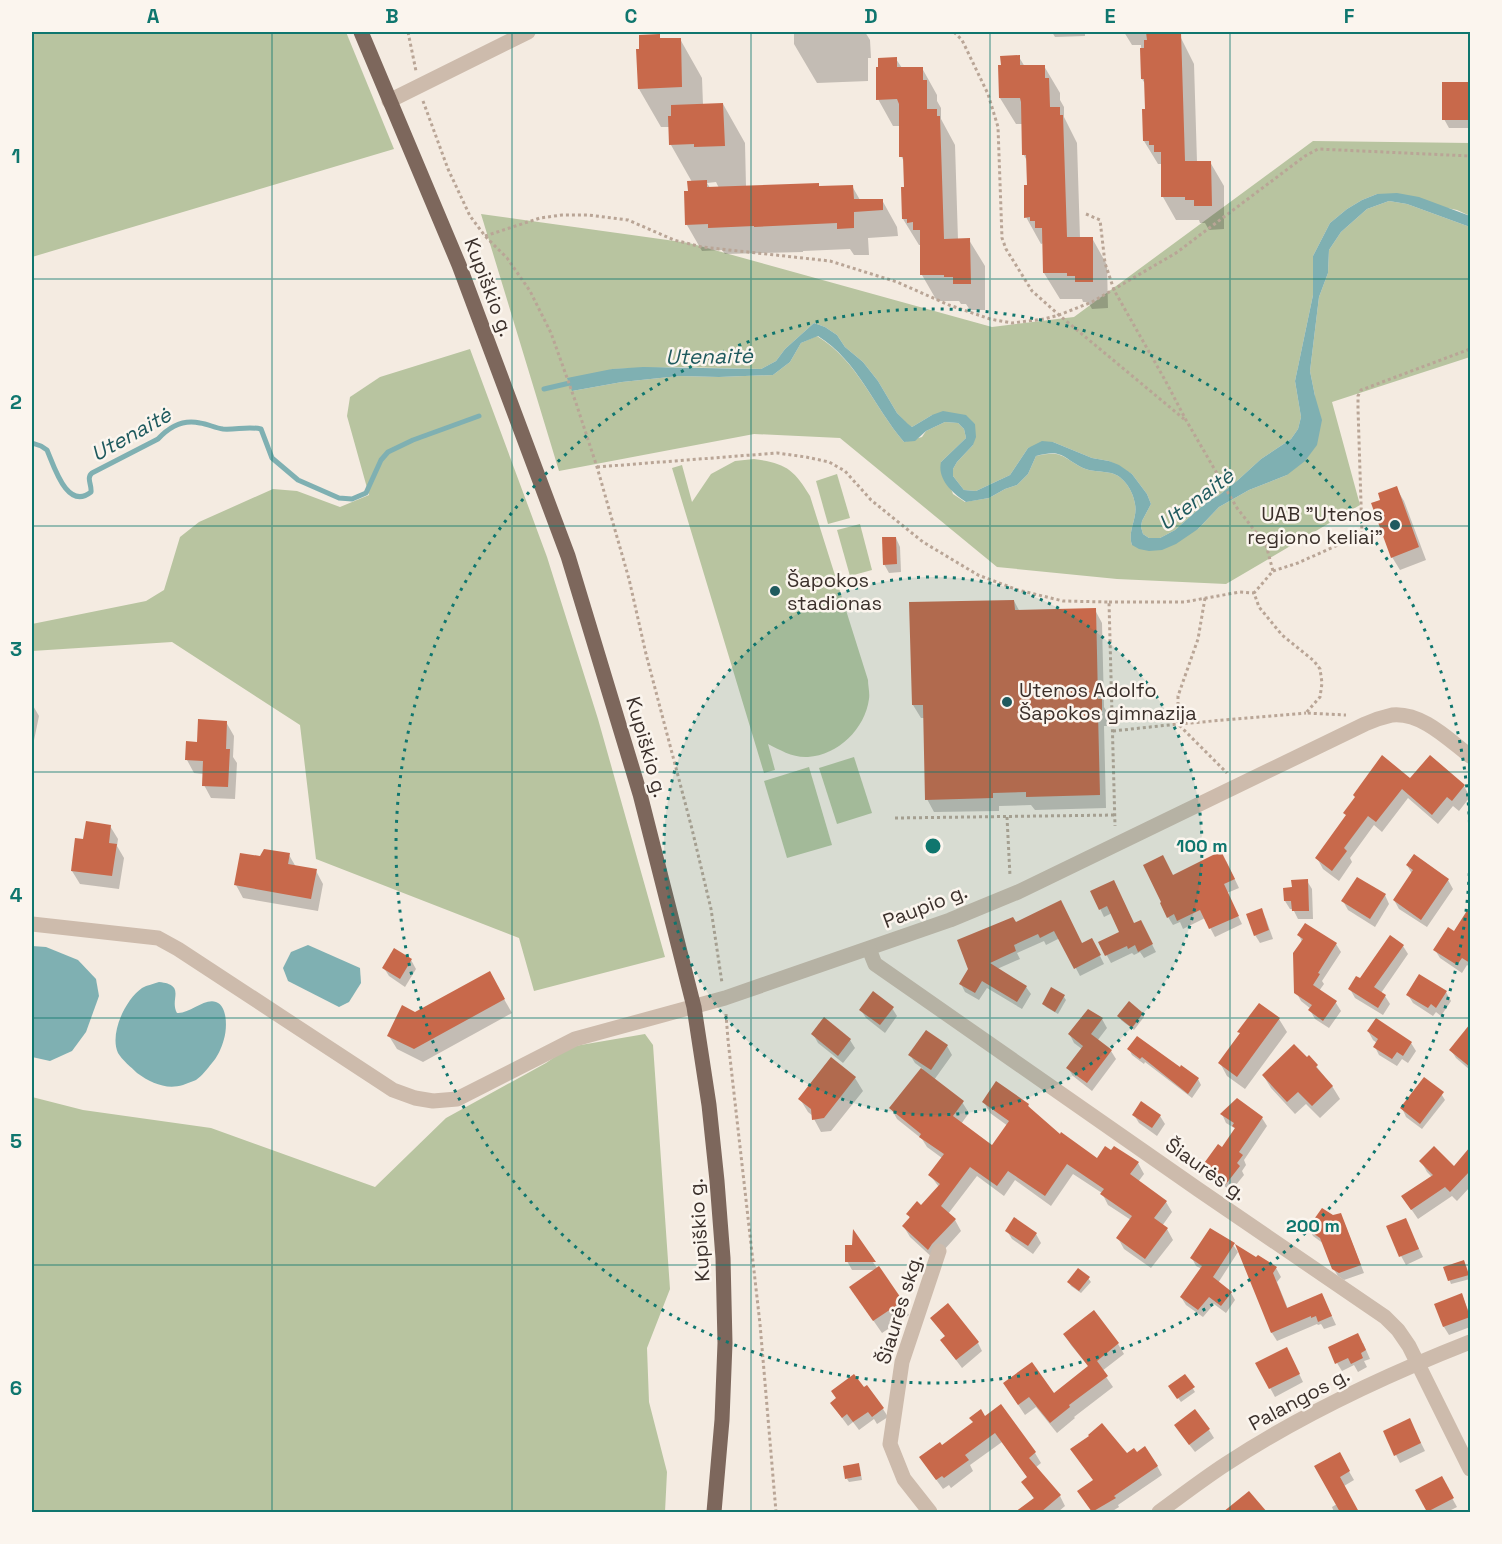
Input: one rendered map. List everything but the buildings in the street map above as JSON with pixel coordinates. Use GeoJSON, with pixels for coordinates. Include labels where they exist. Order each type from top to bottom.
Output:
{"type":"FeatureCollection","features":[{"type":"Feature","properties":{"kind":"main road","name":"Kupiškio g."},"geometry":{"type":"LineString","coordinates":[[361,32],[459,264],[568,556],[640,794],[694,1007],[709,1105],[723,1257],[725,1343],[722,1420],[714,1512]]}},
{"type":"Feature","properties":{"kind":"street"},"geometry":{"type":"LineString","coordinates":[[389,101],[528,32]]}},
{"type":"Feature","properties":{"kind":"street","name":"Paupio g."},"geometry":{"type":"LineString","coordinates":[[32,924],[158,938],[393,1090],[415,1098],[434,1101],[457,1099],[575,1039],[694,1007],[728,991],[869,949],[950,920],[1018,892],[1365,724],[1394,715],[1418,720],[1433,728],[1470,756]]}},
{"type":"Feature","properties":{"kind":"street","name":"Šiaurės g."},"geometry":{"type":"LineString","coordinates":[[869,949],[875,964],[1385,1317],[1398,1330],[1418,1362],[1470,1469]]}},
{"type":"Feature","properties":{"kind":"street","name":"Šiaurės skg."},"geometry":{"type":"LineString","coordinates":[[930,1512],[904,1479],[890,1444],[902,1362],[939,1251]]}},
{"type":"Feature","properties":{"kind":"street","name":"Palangos g."},"geometry":{"type":"LineString","coordinates":[[1159,1512],[1225,1464],[1284,1429],[1418,1362],[1470,1342]]}},
{"type":"Feature","properties":{"kind":"path"},"geometry":{"type":"LineString","coordinates":[[408,32],[418,86],[448,168],[470,216],[485,236],[507,258],[530,291],[551,333],[563,366],[597,467],[628,579],[697,852],[711,909],[722,985],[728,991],[728,1040],[760,1324],[776,1512]]}},
{"type":"Feature","properties":{"kind":"path"},"geometry":{"type":"LineString","coordinates":[[954,32],[962,40],[988,94],[998,127],[1002,238],[1006,249],[1032,291],[1186,420]]}},
{"type":"Feature","properties":{"kind":"path"},"geometry":{"type":"LineString","coordinates":[[485,236],[540,218],[562,215],[588,215],[628,220],[674,240],[702,248],[830,261],[897,282],[949,305],[990,319],[1012,322],[1059,315],[1092,302],[1114,290],[1176,253],[1281,173],[1318,149],[1470,156]]}},
{"type":"Feature","properties":{"kind":"path"},"geometry":{"type":"LineString","coordinates":[[1086,214],[1100,220],[1105,263],[1114,290],[1237,508],[1266,545],[1273,571]]}},
{"type":"Feature","properties":{"kind":"path"},"geometry":{"type":"LineString","coordinates":[[1254,593],[1273,571],[1298,563],[1362,534],[1358,409],[1360,390],[1470,349]]}},
{"type":"Feature","properties":{"kind":"path"},"geometry":{"type":"LineString","coordinates":[[597,467],[777,453],[806,457],[829,462],[845,471],[871,500],[923,542],[978,575],[1018,590],[1063,601],[1109,603],[1184,602],[1239,592],[1254,593]]}},
{"type":"Feature","properties":{"kind":"path"},"geometry":{"type":"LineString","coordinates":[[1254,593],[1259,607],[1282,635],[1314,660],[1320,669],[1322,683],[1320,697],[1306,713]]}},
{"type":"Feature","properties":{"kind":"path"},"geometry":{"type":"LineString","coordinates":[[1205,598],[1198,639],[1178,696],[1178,724],[1227,773]]}},
{"type":"Feature","properties":{"kind":"path"},"geometry":{"type":"LineString","coordinates":[[1109,603],[1115,826]]}},
{"type":"Feature","properties":{"kind":"path"},"geometry":{"type":"LineString","coordinates":[[1113,731],[1306,713],[1354,715],[1343,720]]}},
{"type":"Feature","properties":{"kind":"path"},"geometry":{"type":"LineString","coordinates":[[895,818],[1115,815]]}},
{"type":"Feature","properties":{"kind":"path"},"geometry":{"type":"LineString","coordinates":[[1007,817],[1010,876]]}},
{"type":"Feature","properties":{"kind":"green space"},"geometry":{"type":"Polygon","coordinates":[[[32,32],[346,32],[394,149],[32,257],[32,32]]]}},
{"type":"Feature","properties":{"kind":"green space"},"geometry":{"type":"Polygon","coordinates":[[[1313,141],[1470,143],[1470,216],[1457,210],[1377,194],[1347,209],[1330,223],[1313,256],[1313,295],[1295,381],[1301,417],[1298,429],[1291,439],[1261,459],[1218,496],[1210,499],[1175,530],[1160,538],[1149,538],[1143,534],[1142,521],[1151,504],[1147,494],[1132,474],[1109,461],[1092,458],[1053,442],[1028,448],[1010,475],[976,491],[964,490],[953,476],[953,469],[973,445],[975,424],[932,415],[912,427],[908,425],[897,413],[878,381],[863,362],[845,347],[837,335],[814,323],[785,349],[776,361],[761,369],[681,367],[612,369],[572,391],[622,382],[679,376],[773,375],[790,362],[801,343],[817,336],[831,346],[855,371],[904,442],[922,437],[926,431],[945,422],[958,423],[964,429],[966,438],[941,462],[953,494],[965,502],[989,498],[1017,485],[1028,474],[1036,456],[1057,454],[1083,468],[1111,473],[1124,481],[1130,489],[1136,509],[1131,535],[1132,545],[1198,529],[1219,507],[1249,490],[1287,475],[1315,396],[1310,371],[1319,297],[1328,273],[1329,250],[1341,232],[1367,209],[1389,201],[1407,204],[1470,227],[1470,357],[1332,402],[1360,505],[1226,584],[1117,579],[997,567],[840,438],[754,434],[559,471],[481,214],[689,243],[992,327],[1074,317],[1313,141]]]}},
{"type":"Feature","properties":{"kind":"green space"},"geometry":{"type":"Polygon","coordinates":[[[470,349],[547,557],[598,719],[665,957],[534,991],[519,938],[316,859],[300,725],[172,642],[32,651],[32,624],[146,601],[164,590],[180,537],[199,522],[273,489],[297,491],[340,507],[369,495],[347,416],[350,397],[380,377],[470,349]]]}},
{"type":"Feature","properties":{"kind":"green space","name":"Šapokos stadionas"},"geometry":{"type":"Polygon","coordinates":[[[754,459],[781,465],[788,469],[799,479],[810,496],[868,680],[869,694],[862,720],[856,730],[839,746],[819,755],[802,757],[768,744],[775,770],[764,773],[672,468],[682,465],[692,502],[711,474],[735,461],[754,459]]]}},
{"type":"Feature","properties":{"kind":"green space"},"geometry":{"type":"Polygon","coordinates":[[[837,474],[850,518],[828,524],[816,481],[837,474]]]}},
{"type":"Feature","properties":{"kind":"green space"},"geometry":{"type":"Polygon","coordinates":[[[860,524],[872,570],[850,576],[837,530],[860,524]]]}},
{"type":"Feature","properties":{"kind":"green space"},"geometry":{"type":"Polygon","coordinates":[[[854,757],[872,813],[837,824],[819,768],[854,757]]]}},
{"type":"Feature","properties":{"kind":"green space"},"geometry":{"type":"Polygon","coordinates":[[[809,767],[832,845],[787,858],[764,781],[809,767]]]}},
{"type":"Feature","properties":{"kind":"green space"},"geometry":{"type":"Polygon","coordinates":[[[645,1034],[653,1045],[670,1289],[647,1348],[649,1402],[667,1472],[665,1512],[32,1512],[32,1097],[83,1110],[211,1128],[375,1187],[446,1118],[546,1063],[569,1047],[645,1034]]]}},
{"type":"Feature","properties":{"kind":"water"},"geometry":{"type":"Polygon","coordinates":[[[1397,193],[1419,197],[1470,216],[1470,227],[1407,204],[1389,201],[1367,209],[1341,232],[1329,250],[1328,273],[1319,297],[1310,371],[1322,420],[1317,445],[1305,461],[1287,475],[1249,490],[1219,507],[1198,529],[1176,544],[1162,550],[1149,551],[1132,545],[1131,535],[1136,509],[1130,489],[1120,477],[1083,468],[1057,454],[1036,456],[1028,474],[1017,485],[989,498],[966,502],[943,480],[940,468],[941,462],[966,438],[964,429],[958,423],[945,422],[926,431],[915,441],[904,442],[855,371],[832,346],[818,336],[801,343],[790,362],[773,375],[679,376],[622,382],[572,391],[567,378],[612,369],[643,367],[761,369],[776,361],[785,349],[814,323],[837,335],[845,347],[863,362],[878,381],[897,413],[912,427],[943,411],[966,415],[975,424],[976,437],[973,445],[953,469],[953,476],[964,490],[976,491],[1010,475],[1028,448],[1042,441],[1053,442],[1092,458],[1119,465],[1132,474],[1147,494],[1151,504],[1142,521],[1143,534],[1149,538],[1160,538],[1175,530],[1210,499],[1218,496],[1261,459],[1291,439],[1298,429],[1301,417],[1295,381],[1313,295],[1313,256],[1330,223],[1347,209],[1377,194],[1397,193]]]}},
{"type":"Feature","properties":{"kind":"water"},"geometry":{"type":"Polygon","coordinates":[[[308,945],[360,968],[361,983],[349,1002],[339,1007],[288,981],[283,968],[291,952],[308,945]]]}},
{"type":"Feature","properties":{"kind":"water"},"geometry":{"type":"Polygon","coordinates":[[[32,946],[46,947],[78,960],[96,979],[99,996],[86,1032],[72,1051],[50,1061],[32,1057],[32,946]]]}},
{"type":"Feature","properties":{"kind":"water"},"geometry":{"type":"Polygon","coordinates":[[[159,982],[175,989],[177,1013],[211,1001],[220,1004],[225,1013],[224,1039],[214,1061],[196,1080],[183,1085],[171,1087],[148,1080],[124,1061],[116,1045],[117,1027],[130,1000],[142,988],[159,982]]]}},
{"type":"Feature","properties":{"kind":"waterway","name":"Utenaitė"},"geometry":{"type":"LineString","coordinates":[[544,389],[574,382]]}},
{"type":"Feature","properties":{"kind":"waterway","name":"Utenaitė"},"geometry":{"type":"LineString","coordinates":[[32,443],[47,450],[68,491],[75,496],[83,496],[91,492],[89,479],[92,473],[158,439],[177,425],[194,422],[223,429],[261,429],[272,458],[298,480],[339,498],[352,499],[366,493],[381,460],[388,452],[413,440],[479,416]]}},
{"type":"Feature","properties":{"kind":"place","name":"UAB \"Utenos regiono keliai\""},"geometry":{"type":"Point","coordinates":[1395,525]}},
{"type":"Feature","properties":{"kind":"place","name":"Šapokos stadionas"},"geometry":{"type":"Point","coordinates":[775,591]}},
{"type":"Feature","properties":{"kind":"place","name":"Utenos Adolfo Šapokos gimnazija"},"geometry":{"type":"Point","coordinates":[1007,702]}}]}
